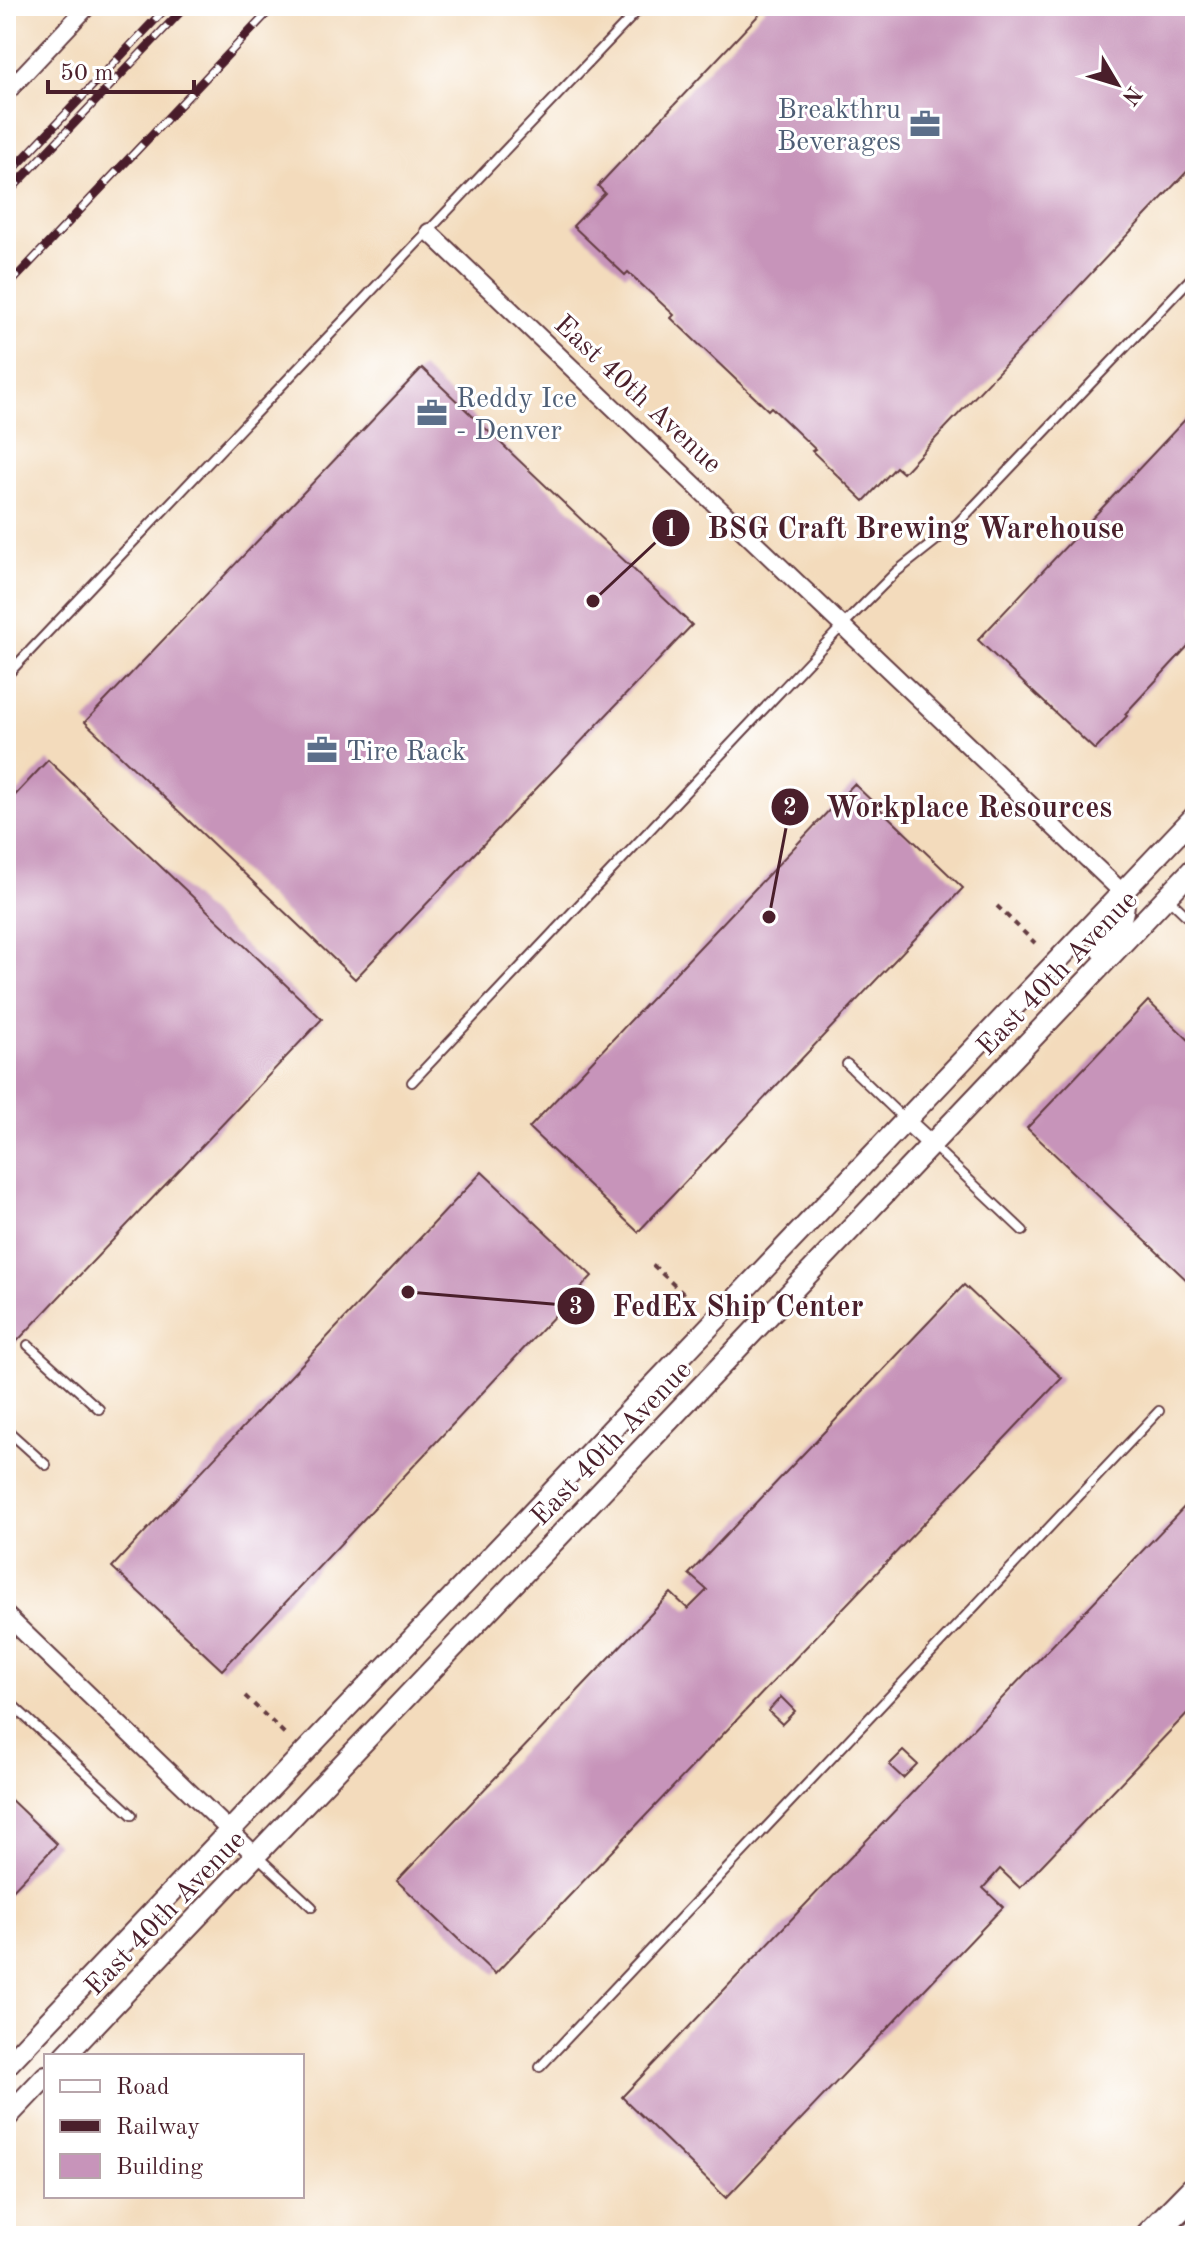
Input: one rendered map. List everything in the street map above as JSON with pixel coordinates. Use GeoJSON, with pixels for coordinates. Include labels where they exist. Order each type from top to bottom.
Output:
{"type":"FeatureCollection","features":[{"type":"Feature","properties":{"kind":"highway"},"geometry":{"type":"LineString","coordinates":[[1150,2236],[1195,2190]]}},
{"type":"Feature","properties":{"kind":"street"},"geometry":{"type":"LineString","coordinates":[[6,93],[88,6]]}},
{"type":"Feature","properties":{"kind":"street","name":"East 40th Avenue"},"geometry":{"type":"LineString","coordinates":[[429,232],[1123,893]]}},
{"type":"Feature","properties":{"kind":"street","name":"East 40th Avenue"},"geometry":{"type":"LineString","coordinates":[[6,2066],[1195,816]]}},
{"type":"Feature","properties":{"kind":"street","name":"East 40th Avenue"},"geometry":{"type":"LineString","coordinates":[[67,2054],[1195,867]]}},
{"type":"Feature","properties":{"kind":"street"},"geometry":{"type":"LineString","coordinates":[[1068,999],[1116,930],[1124,907],[1123,893]]}},
{"type":"Feature","properties":{"kind":"street"},"geometry":{"type":"LineString","coordinates":[[905,1120],[931,1144]]}},
{"type":"Feature","properties":{"kind":"street"},"geometry":{"type":"LineString","coordinates":[[6,1615],[256,1856]]}},
{"type":"Feature","properties":{"kind":"street"},"geometry":{"type":"LineString","coordinates":[[6,2118],[44,2078]]}},
{"type":"Feature","properties":{"kind":"lane"},"geometry":{"type":"LineString","coordinates":[[6,676],[642,6]]}},
{"type":"Feature","properties":{"kind":"lane"},"geometry":{"type":"LineString","coordinates":[[412,1082],[843,625],[896,572],[958,523],[1195,274]]}},
{"type":"Feature","properties":{"kind":"lane"},"geometry":{"type":"LineString","coordinates":[[1166,897],[1195,924]]}},
{"type":"Feature","properties":{"kind":"lane"},"geometry":{"type":"LineString","coordinates":[[847,1064],[905,1120]]}},
{"type":"Feature","properties":{"kind":"lane"},"geometry":{"type":"LineString","coordinates":[[931,1144],[1023,1231]]}},
{"type":"Feature","properties":{"kind":"lane"},"geometry":{"type":"LineString","coordinates":[[28,1345],[99,1409]]}},
{"type":"Feature","properties":{"kind":"lane"},"geometry":{"type":"LineString","coordinates":[[540,2067],[1159,1411]]}},
{"type":"Feature","properties":{"kind":"lane"},"geometry":{"type":"LineString","coordinates":[[6,1429],[46,1465]]}},
{"type":"Feature","properties":{"kind":"lane"},"geometry":{"type":"LineString","coordinates":[[6,1699],[132,1815]]}},
{"type":"Feature","properties":{"kind":"lane"},"geometry":{"type":"LineString","coordinates":[[256,1856],[312,1907]]}},
{"type":"Feature","properties":{"kind":"path"},"geometry":{"type":"LineString","coordinates":[[997,906],[1035,943]]}},
{"type":"Feature","properties":{"kind":"path"},"geometry":{"type":"LineString","coordinates":[[653,1265],[694,1304]]}},
{"type":"Feature","properties":{"kind":"path"},"geometry":{"type":"LineString","coordinates":[[245,1696],[285,1734]]}},
{"type":"Feature","properties":{"kind":"building"},"geometry":{"type":"Polygon","coordinates":[[[767,6],[1195,6],[1195,163],[903,473],[896,467],[864,501],[771,407],[768,410],[671,318],[674,315],[573,226],[605,193],[598,186],[767,6]]]}},
{"type":"Feature","properties":{"kind":"building"},"geometry":{"type":"Polygon","coordinates":[[[422,368],[692,625],[355,979],[85,722],[422,368]]]}},
{"type":"Feature","properties":{"kind":"building"},"geometry":{"type":"Polygon","coordinates":[[[1195,409],[1195,643],[1190,648],[1188,646],[1095,750],[978,640],[1195,409]]]}},
{"type":"Feature","properties":{"kind":"building"},"geometry":{"type":"Polygon","coordinates":[[[48,760],[322,1019],[6,1353],[6,805],[48,760]]]}},
{"type":"Feature","properties":{"kind":"building"},"geometry":{"type":"Polygon","coordinates":[[[854,784],[963,888],[638,1232],[529,1128],[854,784]]]}},
{"type":"Feature","properties":{"kind":"building"},"geometry":{"type":"Polygon","coordinates":[[[1148,1001],[1195,1046],[1195,1288],[1027,1128],[1148,1001]]]}},
{"type":"Feature","properties":{"kind":"building"},"geometry":{"type":"Polygon","coordinates":[[[482,1172],[592,1276],[222,1670],[112,1567],[482,1172]]]}},
{"type":"Feature","properties":{"kind":"building"},"geometry":{"type":"Polygon","coordinates":[[[964,1285],[1062,1378],[495,1974],[397,1881],[671,1593],[688,1609],[707,1590],[689,1574],[964,1285]]]}},
{"type":"Feature","properties":{"kind":"building"},"geometry":{"type":"Polygon","coordinates":[[[1189,1502],[1195,1508],[1195,1705],[1020,1888],[1000,1869],[983,1888],[1003,1907],[726,2198],[622,2097],[1189,1502]]]}},
{"type":"Feature","properties":{"kind":"building"},"geometry":{"type":"Polygon","coordinates":[[[781,1697],[795,1711],[782,1724],[768,1711],[781,1697]]]}},
{"type":"Feature","properties":{"kind":"building"},"geometry":{"type":"Polygon","coordinates":[[[903,1751],[917,1764],[903,1778],[889,1765],[903,1751]]]}},
{"type":"Feature","properties":{"kind":"building"},"geometry":{"type":"Polygon","coordinates":[[[6,1795],[57,1844],[6,1897],[6,1795]]]}},
{"type":"Feature","properties":{"kind":"railway"},"geometry":{"type":"LineString","coordinates":[[6,177],[168,6]]}},
{"type":"Feature","properties":{"kind":"railway"},"geometry":{"type":"LineString","coordinates":[[6,195],[186,6]]}},
{"type":"Feature","properties":{"kind":"railway"},"geometry":{"type":"LineString","coordinates":[[6,288],[274,6]]}},
{"type":"Feature","properties":{"kind":"place","name":"Breakthru Beverages"},"geometry":{"type":"Point","coordinates":[925,124]}},
{"type":"Feature","properties":{"kind":"place","name":"Reddy Ice - Denver"},"geometry":{"type":"Point","coordinates":[432,413]}},
{"type":"Feature","properties":{"kind":"place","name":"BSG Craft Brewing Warehouse"},"geometry":{"type":"Point","coordinates":[593,601]}},
{"type":"Feature","properties":{"kind":"place","name":"Tire Rack"},"geometry":{"type":"Point","coordinates":[322,750]}},
{"type":"Feature","properties":{"kind":"place","name":"Workplace Resources"},"geometry":{"type":"Point","coordinates":[769,917]}},
{"type":"Feature","properties":{"kind":"place","name":"FedEx Ship Center"},"geometry":{"type":"Point","coordinates":[408,1292]}}]}
